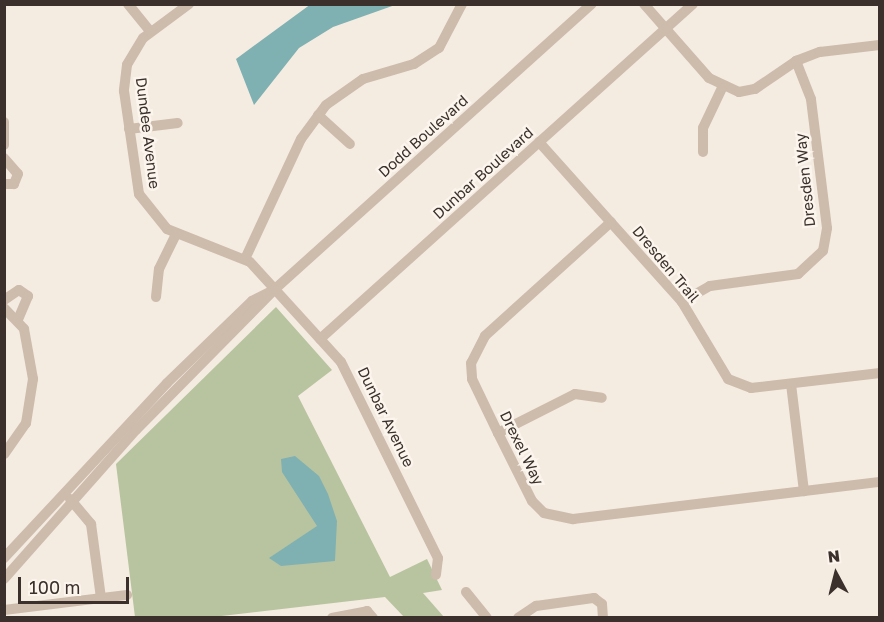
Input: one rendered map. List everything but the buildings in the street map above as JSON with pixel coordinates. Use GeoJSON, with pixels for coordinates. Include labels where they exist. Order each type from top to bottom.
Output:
{"type":"FeatureCollection","features":[{"type":"Feature","properties":{"kind":"street"},"geometry":{"type":"LineString","coordinates":[[128,4],[150,31]]}},
{"type":"Feature","properties":{"kind":"street","name":"Dundee Avenue"},"geometry":{"type":"LineString","coordinates":[[189,4],[150,31],[133,50],[125,74],[129,129],[139,194],[153,217],[176,234],[245,259],[275,289]]}},
{"type":"Feature","properties":{"kind":"street"},"geometry":{"type":"LineString","coordinates":[[245,259],[301,139],[318,115],[351,86],[414,64],[439,48],[462,4]]}},
{"type":"Feature","properties":{"kind":"street","name":"Dodd Boulevard"},"geometry":{"type":"LineString","coordinates":[[275,289],[592,4]]}},
{"type":"Feature","properties":{"kind":"street"},"geometry":{"type":"LineString","coordinates":[[644,4],[722,88],[755,89],[796,61],[879,45]]}},
{"type":"Feature","properties":{"kind":"street","name":"Dunbar Boulevard"},"geometry":{"type":"LineString","coordinates":[[320,339],[693,4]]}},
{"type":"Feature","properties":{"kind":"street","name":"Dresden Way"},"geometry":{"type":"LineString","coordinates":[[682,302],[710,286],[798,274],[823,251],[827,228],[811,99],[796,61]]}},
{"type":"Feature","properties":{"kind":"street"},"geometry":{"type":"LineString","coordinates":[[703,152],[703,128],[722,88]]}},
{"type":"Feature","properties":{"kind":"street"},"geometry":{"type":"LineString","coordinates":[[318,115],[350,144]]}},
{"type":"Feature","properties":{"kind":"street"},"geometry":{"type":"LineString","coordinates":[[4,122],[4,145]]}},
{"type":"Feature","properties":{"kind":"street"},"geometry":{"type":"LineString","coordinates":[[129,129],[178,123]]}},
{"type":"Feature","properties":{"kind":"street","name":"Dresden Trail"},"geometry":{"type":"LineString","coordinates":[[539,142],[682,302],[728,379],[751,388],[879,373]]}},
{"type":"Feature","properties":{"kind":"street"},"geometry":{"type":"LineString","coordinates":[[4,159],[18,174],[14,184],[4,184]]}},
{"type":"Feature","properties":{"kind":"street","name":"Drexel Way"},"geometry":{"type":"LineString","coordinates":[[611,222],[476,348],[472,379],[532,501],[559,519],[879,482]]}},
{"type":"Feature","properties":{"kind":"street"},"geometry":{"type":"LineString","coordinates":[[156,297],[159,269],[176,234]]}},
{"type":"Feature","properties":{"kind":"street"},"geometry":{"type":"LineString","coordinates":[[4,558],[66,495],[167,383],[252,301],[275,289]]}},
{"type":"Feature","properties":{"kind":"street"},"geometry":{"type":"LineString","coordinates":[[4,579],[74,503],[136,430],[275,289]]}},
{"type":"Feature","properties":{"kind":"street","name":"Dunbar Avenue"},"geometry":{"type":"LineString","coordinates":[[275,289],[351,377],[438,558],[436,575]]}},
{"type":"Feature","properties":{"kind":"street"},"geometry":{"type":"LineString","coordinates":[[4,300],[19,290],[28,296],[18,319]]}},
{"type":"Feature","properties":{"kind":"street"},"geometry":{"type":"LineString","coordinates":[[4,308],[18,319],[32,361],[32,404],[17,440],[4,454]]}},
{"type":"Feature","properties":{"kind":"street"},"geometry":{"type":"LineString","coordinates":[[791,384],[804,491]]}},
{"type":"Feature","properties":{"kind":"street"},"geometry":{"type":"LineString","coordinates":[[498,433],[574,394],[602,398]]}},
{"type":"Feature","properties":{"kind":"street"},"geometry":{"type":"LineString","coordinates":[[66,495],[92,529],[100,598]]}},
{"type":"Feature","properties":{"kind":"street"},"geometry":{"type":"LineString","coordinates":[[466,592],[487,618]]}},
{"type":"Feature","properties":{"kind":"street"},"geometry":{"type":"LineString","coordinates":[[4,610],[127,595]]}},
{"type":"Feature","properties":{"kind":"street"},"geometry":{"type":"LineString","coordinates":[[518,618],[544,604],[599,600],[603,618]]}},
{"type":"Feature","properties":{"kind":"street"},"geometry":{"type":"LineString","coordinates":[[332,618],[367,611],[373,618]]}},
{"type":"Feature","properties":{"kind":"green space"},"geometry":{"type":"Polygon","coordinates":[[[276,307],[332,370],[298,396],[390,577],[427,559],[442,590],[423,593],[444,617],[404,617],[385,597],[213,617],[135,617],[116,464],[276,307]]]}},
{"type":"Feature","properties":{"kind":"water"},"geometry":{"type":"Polygon","coordinates":[[[311,4],[395,5],[333,27],[299,48],[254,105],[236,59],[311,4]]]}},
{"type":"Feature","properties":{"kind":"water"},"geometry":{"type":"Polygon","coordinates":[[[295,456],[319,476],[328,494],[337,521],[335,561],[281,566],[269,558],[317,526],[282,472],[281,459],[295,456]]]}}]}
